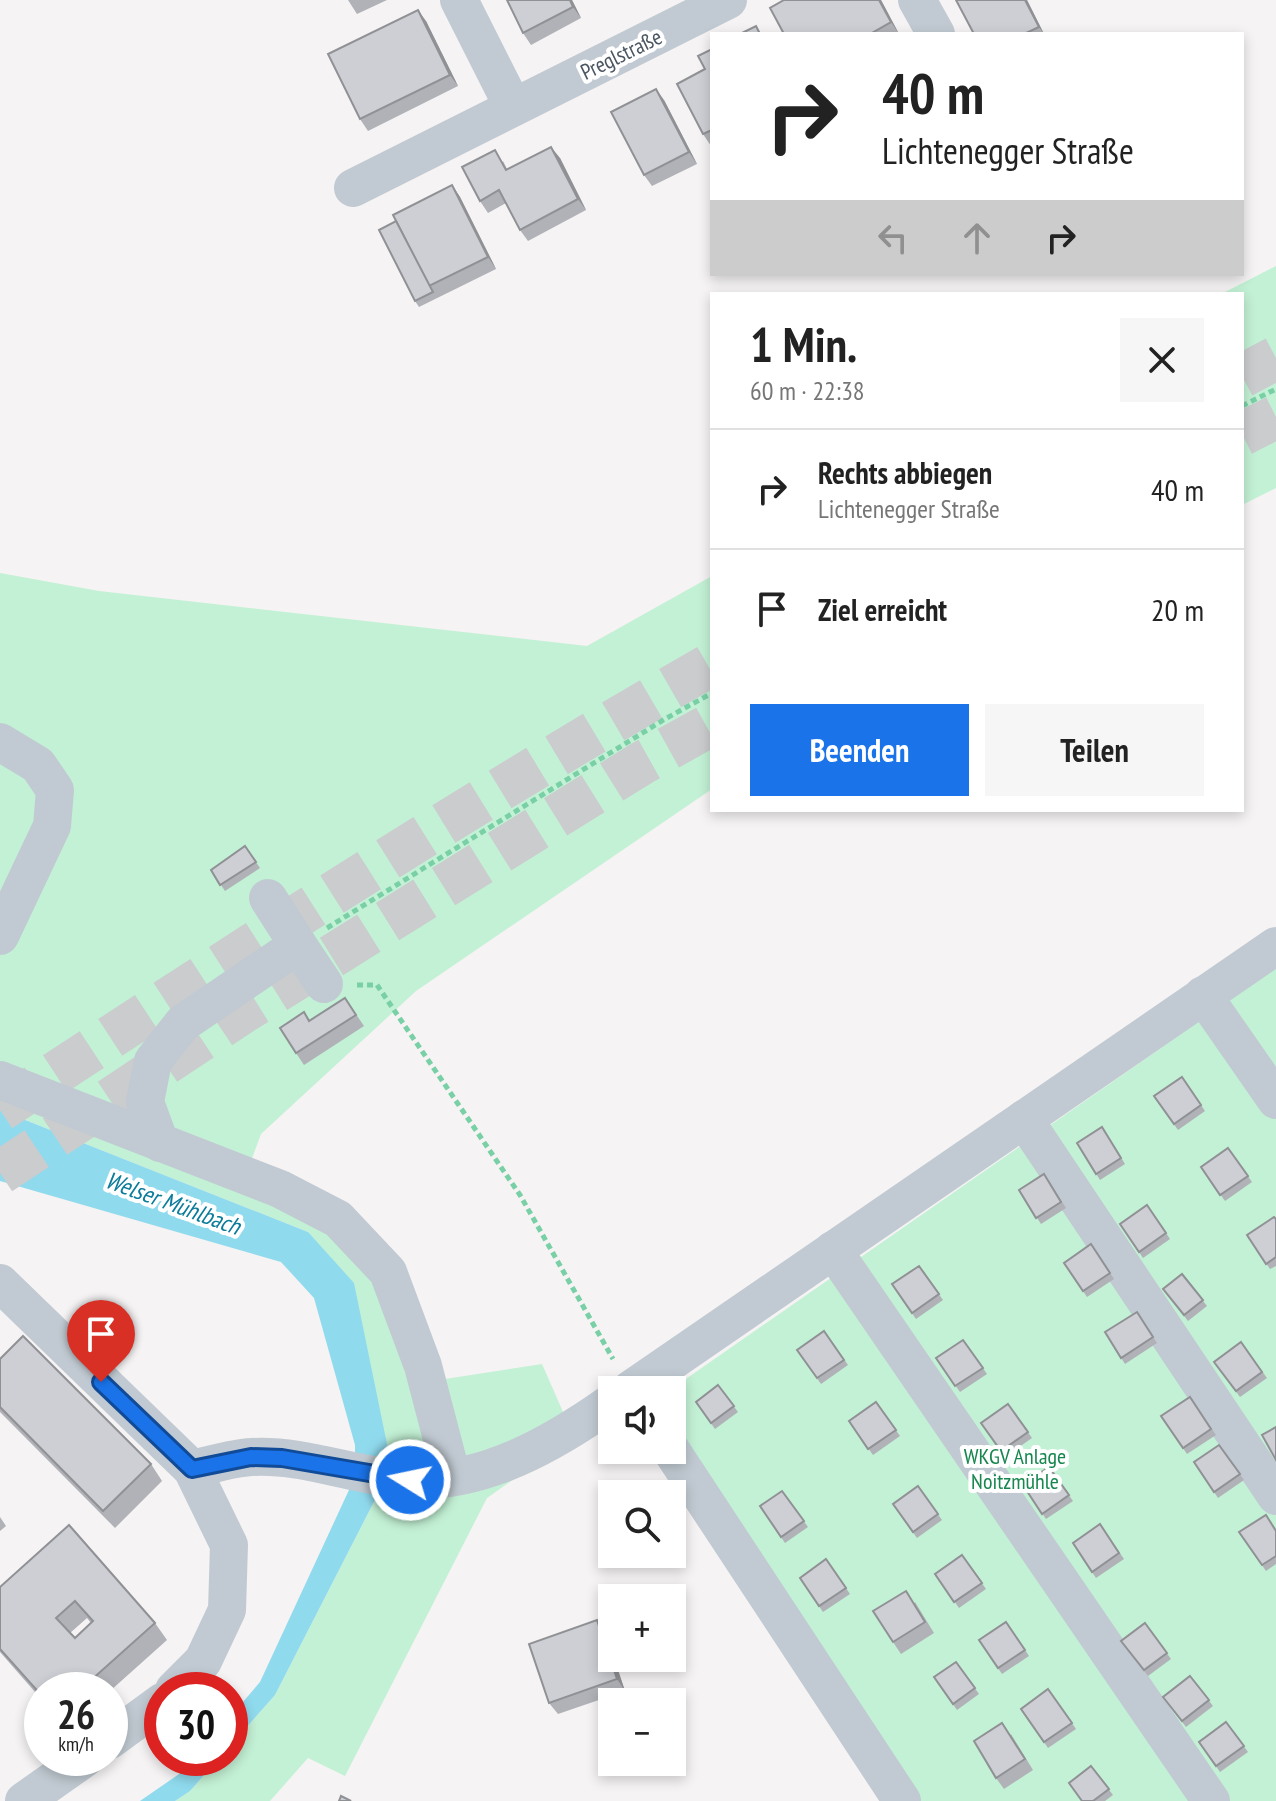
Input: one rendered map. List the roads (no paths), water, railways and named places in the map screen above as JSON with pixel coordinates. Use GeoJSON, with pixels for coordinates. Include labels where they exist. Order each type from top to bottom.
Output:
{"type":"FeatureCollection","features":[{"type":"Feature","properties":{"kind":"street"},"geometry":{"type":"LineString","coordinates":[[459,0],[513,107]]}},
{"type":"Feature","properties":{"kind":"street","name":"Preglstraße"},"geometry":{"type":"LineString","coordinates":[[353,188],[728,0]]}},
{"type":"Feature","properties":{"kind":"street"},"geometry":{"type":"LineString","coordinates":[[917,0],[935,32]]}},
{"type":"Feature","properties":{"kind":"street"},"geometry":{"type":"LineString","coordinates":[[0,742],[38,765],[55,790],[52,826],[0,936]]}},
{"type":"Feature","properties":{"kind":"street"},"geometry":{"type":"LineString","coordinates":[[268,898],[324,984]]}},
{"type":"Feature","properties":{"kind":"street"},"geometry":{"type":"LineString","coordinates":[[160,1143],[145,1102],[153,1061],[183,1023],[298,945]]}},
{"type":"Feature","properties":{"kind":"street"},"geometry":{"type":"LineString","coordinates":[[650,1376],[1276,946]]}},
{"type":"Feature","properties":{"kind":"street"},"geometry":{"type":"LineString","coordinates":[[1203,995],[1276,1100]]}},
{"type":"Feature","properties":{"kind":"street"},"geometry":{"type":"LineString","coordinates":[[0,1080],[280,1189],[338,1219],[388,1272],[423,1366],[452,1477]]}},
{"type":"Feature","properties":{"kind":"street"},"geometry":{"type":"LineString","coordinates":[[1024,1119],[1276,1496]]}},
{"type":"Feature","properties":{"kind":"street"},"geometry":{"type":"LineString","coordinates":[[833,1250],[1211,1801]]}},
{"type":"Feature","properties":{"kind":"street"},"geometry":{"type":"LineString","coordinates":[[0,1283],[192,1469],[229,1545],[227,1610],[203,1661],[192,1672]]}},
{"type":"Feature","properties":{"kind":"street"},"geometry":{"type":"LineString","coordinates":[[192,1469],[251,1457],[282,1458],[410,1480],[452,1477],[502,1465],[560,1436],[598,1411]]}},
{"type":"Feature","properties":{"kind":"street"},"geometry":{"type":"LineString","coordinates":[[680,1464],[902,1801]]}},
{"type":"Feature","properties":{"kind":"street"},"geometry":{"type":"LineString","coordinates":[[24,1801],[59,1776]]}},
{"type":"Feature","properties":{"kind":"water","name":"Welser Mühlbach"},"geometry":{"type":"Polygon","coordinates":[[[0,1110],[308,1232],[354,1283],[388,1449],[380,1490],[275,1695],[248,1726],[248,1696],[260,1682],[355,1477],[355,1445],[314,1298],[281,1262],[0,1181],[0,1110]]]}},
{"type":"Feature","properties":{"kind":"water"},"geometry":{"type":"Polygon","coordinates":[[[176,1776],[203,1776],[190,1791],[175,1801],[140,1801],[176,1776]]]}},
{"type":"Feature","properties":{"kind":"tunnel"},"geometry":{"type":"LineString","coordinates":[[1244,375],[1276,358]]}},
{"type":"Feature","properties":{"kind":"tunnel"},"geometry":{"type":"LineString","coordinates":[[1244,433],[1276,417]]}},
{"type":"Feature","properties":{"kind":"tunnel"},"geometry":{"type":"LineString","coordinates":[[0,1110],[352,881],[710,665]]}},
{"type":"Feature","properties":{"kind":"tunnel"},"geometry":{"type":"LineString","coordinates":[[0,1173],[244,1011],[642,763],[710,725]]}},
{"type":"Feature","properties":{"kind":"park label","name":"WKGV Anlage Noitzmühle"},"geometry":{"type":"Point","coordinates":[1015,1468]}}]}
